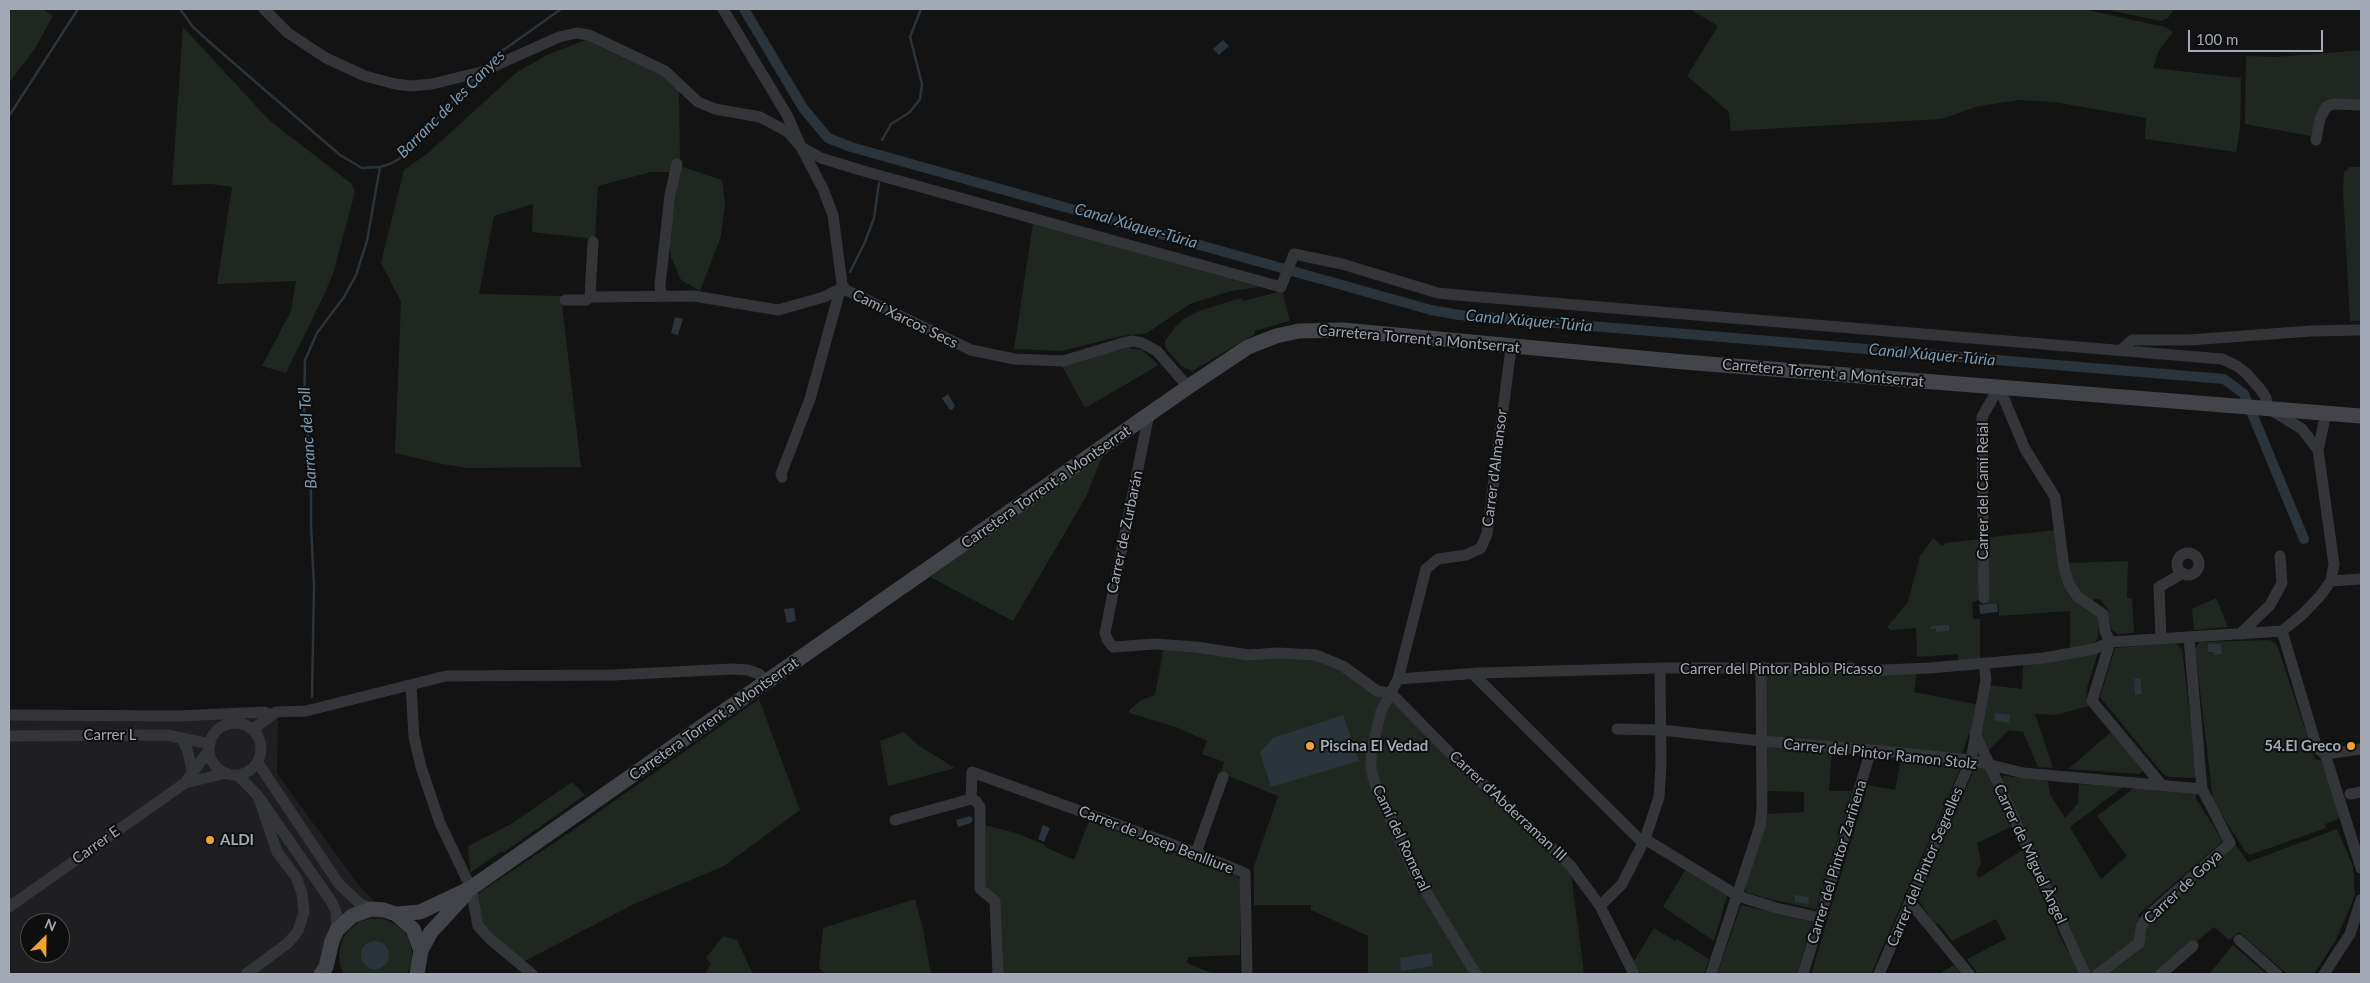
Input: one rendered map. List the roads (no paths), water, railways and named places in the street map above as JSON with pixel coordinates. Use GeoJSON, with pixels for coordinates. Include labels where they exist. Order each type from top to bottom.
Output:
{"type":"FeatureCollection","features":[{"type":"Feature","properties":{"kind":"main road","name":"Carretera Torrent a Montserrat"},"geometry":{"type":"LineString","coordinates":[[471,888],[1188,387],[1248,347],[1276,336],[1299,331],[1343,330],[1510,348],[2266,408]]}},
{"type":"Feature","properties":{"kind":"main road"},"geometry":{"type":"LineString","coordinates":[[2266,408],[2361,416]]}},
{"type":"Feature","properties":{"kind":"main road"},"geometry":{"type":"LineString","coordinates":[[321,974],[337,930],[352,916],[371,909],[396,914],[420,912],[471,888]]}},
{"type":"Feature","properties":{"kind":"main road"},"geometry":{"type":"LineString","coordinates":[[417,974],[421,950],[431,932],[471,888]]}},
{"type":"Feature","properties":{"kind":"main road"},"geometry":{"type":"LineString","coordinates":[[396,914],[413,929],[421,950]]}},
{"type":"Feature","properties":{"kind":"main road"},"geometry":{"type":"LineString","coordinates":[[329,954],[334,974]]}},
{"type":"Feature","properties":{"kind":"street"},"geometry":{"type":"LineString","coordinates":[[723,9],[787,115],[801,148],[821,158],[1281,287],[1294,254],[1342,264],[1438,292],[1457,295],[2206,357],[2230,362],[2246,373],[2266,398],[2266,408],[2302,429],[2318,450]]}},
{"type":"Feature","properties":{"kind":"street","name":"Camí Xarcos Secs"},"geometry":{"type":"LineString","coordinates":[[267,10],[288,33],[326,58],[365,76],[411,86],[432,84],[480,72],[559,37],[577,33],[589,35],[665,71],[698,102],[715,110],[760,117],[777,123],[788,132],[801,148],[823,189],[833,215],[842,289],[956,343],[984,354],[1014,359],[1063,361],[1123,343],[1134,341],[1142,343],[1157,351],[1188,387]]}},
{"type":"Feature","properties":{"kind":"street"},"geometry":{"type":"LineString","coordinates":[[2316,140],[2320,118],[2326,107],[2333,104],[2361,105]]}},
{"type":"Feature","properties":{"kind":"street"},"geometry":{"type":"LineString","coordinates":[[661,296],[660,285],[670,195],[677,164]]}},
{"type":"Feature","properties":{"kind":"street"},"geometry":{"type":"LineString","coordinates":[[590,298],[593,242]]}},
{"type":"Feature","properties":{"kind":"street"},"geometry":{"type":"LineString","coordinates":[[565,300],[694,296],[778,310],[798,306],[842,289]]}},
{"type":"Feature","properties":{"kind":"street"},"geometry":{"type":"LineString","coordinates":[[782,477],[780,474],[810,399],[842,289]]}},
{"type":"Feature","properties":{"kind":"street"},"geometry":{"type":"LineString","coordinates":[[2122,350],[2132,340],[2190,340],[2312,331],[2361,330]]}},
{"type":"Feature","properties":{"kind":"street","name":"Carrer d'Almansor"},"geometry":{"type":"LineString","coordinates":[[1391,693],[1398,679],[1426,569],[1438,559],[1466,555],[1481,548],[1487,534],[1510,348]]}},
{"type":"Feature","properties":{"kind":"street"},"geometry":{"type":"LineString","coordinates":[[1999,387],[2024,449],[2055,497],[2064,567],[2069,584],[2078,597],[2103,614],[2104,631],[2110,642],[2092,701],[2161,784]]}},
{"type":"Feature","properties":{"kind":"street","name":"Carrer del Camí Reial"},"geometry":{"type":"LineString","coordinates":[[1984,598],[1982,417],[1999,387]]}},
{"type":"Feature","properties":{"kind":"street"},"geometry":{"type":"LineString","coordinates":[[2326,413],[2318,450],[2334,564],[2331,581],[2304,614],[2282,631],[2317,748],[2325,754],[2361,868]]}},
{"type":"Feature","properties":{"kind":"street","name":"Carrer de Zurbarán"},"geometry":{"type":"LineString","coordinates":[[1113,647],[1108,642],[1104,633],[1149,414]]}},
{"type":"Feature","properties":{"kind":"street"},"geometry":{"type":"LineString","coordinates":[[2240,634],[2270,605],[2282,583],[2280,556]]}},
{"type":"Feature","properties":{"kind":"street"},"geometry":{"type":"LineString","coordinates":[[2161,638],[2159,587],[2183,573]]}},
{"type":"Feature","properties":{"kind":"street"},"geometry":{"type":"LineString","coordinates":[[2331,581],[2361,579]]}},
{"type":"Feature","properties":{"kind":"street","name":"Carrer del Pintor Pablo Picasso"},"geometry":{"type":"LineString","coordinates":[[1398,679],[1473,674],[1660,668],[1851,668],[1860,671],[1984,664],[2094,649],[2110,642],[2282,631]]}},
{"type":"Feature","properties":{"kind":"street"},"geometry":{"type":"LineString","coordinates":[[2189,638],[2202,789]]}},
{"type":"Feature","properties":{"kind":"street","name":"Carrer d'Abderraman III"},"geometry":{"type":"LineString","coordinates":[[1113,647],[1155,644],[1196,647],[1248,655],[1277,653],[1316,655],[1343,666],[1378,691],[1391,693],[1451,754],[1570,865],[1600,906],[1634,974]]}},
{"type":"Feature","properties":{"kind":"street","name":"Carrer del Pintor Segrelles"},"geometry":{"type":"LineString","coordinates":[[1879,974],[1971,760],[1986,680],[1984,664]]}},
{"type":"Feature","properties":{"kind":"street"},"geometry":{"type":"LineString","coordinates":[[1600,906],[1622,884],[1644,841],[1659,797],[1660,668]]}},
{"type":"Feature","properties":{"kind":"street"},"geometry":{"type":"LineString","coordinates":[[1711,974],[1760,826],[1762,810],[1761,668]]}},
{"type":"Feature","properties":{"kind":"street"},"geometry":{"type":"LineString","coordinates":[[253,729],[269,715],[276,712],[306,711],[446,676],[467,674],[614,674],[732,669],[755,673],[767,682]]}},
{"type":"Feature","properties":{"kind":"street"},"geometry":{"type":"LineString","coordinates":[[1473,674],[1644,841],[1738,896],[1776,908],[1821,918]]}},
{"type":"Feature","properties":{"kind":"street"},"geometry":{"type":"LineString","coordinates":[[411,685],[414,737],[421,767],[440,823],[471,888],[478,926],[490,939],[532,974]]}},
{"type":"Feature","properties":{"kind":"street","name":"Camí del Romeral"},"geometry":{"type":"LineString","coordinates":[[1391,693],[1381,711],[1373,744],[1371,770],[1375,784],[1414,872],[1474,974]]}},
{"type":"Feature","properties":{"kind":"street"},"geometry":{"type":"LineString","coordinates":[[9,715],[179,716],[264,712],[269,715]]}},
{"type":"Feature","properties":{"kind":"street"},"geometry":{"type":"LineString","coordinates":[[240,723],[253,729],[259,736],[262,748],[258,763],[252,770],[184,783],[210,747],[217,730],[224,724],[240,723]]}},
{"type":"Feature","properties":{"kind":"street","name":"Carrer del Pintor Ramon Stolz"},"geometry":{"type":"LineString","coordinates":[[1617,729],[1661,730],[1971,760],[1990,767],[2023,773],[2202,789]]}},
{"type":"Feature","properties":{"kind":"street","name":"Carrer de Miguel Àngel"},"geometry":{"type":"LineString","coordinates":[[1975,733],[2085,974]]}},
{"type":"Feature","properties":{"kind":"street","name":"Carrer L"},"geometry":{"type":"LineString","coordinates":[[9,736],[167,735],[210,747]]}},
{"type":"Feature","properties":{"kind":"street"},"geometry":{"type":"LineString","coordinates":[[182,738],[193,772]]}},
{"type":"Feature","properties":{"kind":"street"},"geometry":{"type":"LineString","coordinates":[[210,747],[215,766],[232,774],[258,796],[331,901],[336,911],[337,930]]}},
{"type":"Feature","properties":{"kind":"street"},"geometry":{"type":"LineString","coordinates":[[2325,754],[2361,749]]}},
{"type":"Feature","properties":{"kind":"street","name":"Carrer del Pintor Zariñena"},"geometry":{"type":"LineString","coordinates":[[1803,974],[1871,750]]}},
{"type":"Feature","properties":{"kind":"street"},"geometry":{"type":"LineString","coordinates":[[258,763],[339,884],[359,903],[371,909]]}},
{"type":"Feature","properties":{"kind":"street","name":"Carrer de Josep Benlliure"},"geometry":{"type":"LineString","coordinates":[[971,799],[972,772],[1196,853],[1245,874],[1247,974]]}},
{"type":"Feature","properties":{"kind":"street"},"geometry":{"type":"LineString","coordinates":[[1196,853],[1223,777]]}},
{"type":"Feature","properties":{"kind":"street","name":"Carrer E"},"geometry":{"type":"LineString","coordinates":[[9,907],[184,783]]}},
{"type":"Feature","properties":{"kind":"street","name":"Carrer de Goya"},"geometry":{"type":"LineString","coordinates":[[2098,974],[2139,943],[2140,927],[2148,916],[2230,843],[2202,789]]}},
{"type":"Feature","properties":{"kind":"street"},"geometry":{"type":"LineString","coordinates":[[246,974],[288,943],[298,931],[304,912],[302,893],[296,878],[277,852],[258,796]]}},
{"type":"Feature","properties":{"kind":"street"},"geometry":{"type":"LineString","coordinates":[[895,820],[971,799],[976,801],[980,807],[980,889],[995,901],[998,974]]}},
{"type":"Feature","properties":{"kind":"street"},"geometry":{"type":"LineString","coordinates":[[2324,974],[2350,934],[2361,900]]}},
{"type":"Feature","properties":{"kind":"street"},"geometry":{"type":"LineString","coordinates":[[1910,902],[1968,974]]}},
{"type":"Feature","properties":{"kind":"street"},"geometry":{"type":"LineString","coordinates":[[2239,940],[2277,974]]}},
{"type":"Feature","properties":{"kind":"street"},"geometry":{"type":"LineString","coordinates":[[2161,974],[2193,946]]}},
{"type":"Feature","properties":{"kind":"waterway","name":"Barranc de les Canyes"},"geometry":{"type":"LineString","coordinates":[[9,116],[78,9]]}},
{"type":"Feature","properties":{"kind":"waterway","name":"Barranc de les Canyes"},"geometry":{"type":"LineString","coordinates":[[180,9],[193,27],[214,46],[340,155],[362,168],[380,167],[399,159],[476,77]]}},
{"type":"Feature","properties":{"kind":"waterway","name":"Barranc de les Canyes"},"geometry":{"type":"LineString","coordinates":[[490,63],[502,51],[561,9]]}},
{"type":"Feature","properties":{"kind":"waterway","name":"Canal Xúquer-Túria"},"geometry":{"type":"LineString","coordinates":[[744,9],[803,108],[828,138],[851,147],[1431,310],[1459,315],[2224,379],[2244,394],[2304,539]]}},
{"type":"Feature","properties":{"kind":"waterway"},"geometry":{"type":"LineString","coordinates":[[882,140],[891,124],[910,112],[920,99],[922,84],[910,37],[921,9]]}},
{"type":"Feature","properties":{"kind":"waterway","name":"Barranc del Toll"},"geometry":{"type":"LineString","coordinates":[[312,697],[314,587],[311,526],[311,452],[304,417],[305,360],[317,333],[344,297],[356,275],[367,241],[380,167]]}},
{"type":"Feature","properties":{"kind":"waterway"},"geometry":{"type":"LineString","coordinates":[[850,272],[865,242],[874,218],[879,183]]}},
{"type":"Feature","properties":{"kind":"place","name":"Piscina El Vedad"},"geometry":{"type":"Point","coordinates":[1310,746]}},
{"type":"Feature","properties":{"kind":"place","name":"54.El Greco"},"geometry":{"type":"Point","coordinates":[2351,746]}},
{"type":"Feature","properties":{"kind":"place","name":"ALDI"},"geometry":{"type":"Point","coordinates":[210,840]}}]}
